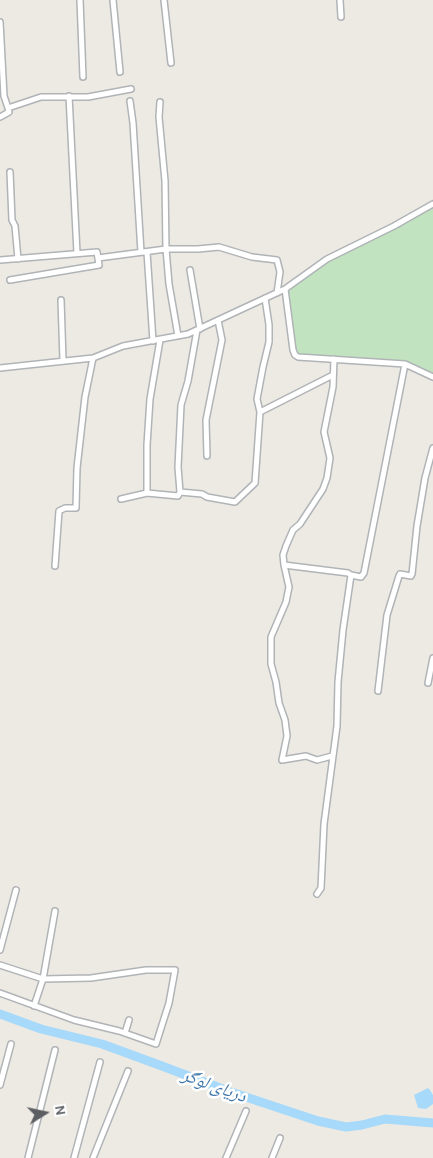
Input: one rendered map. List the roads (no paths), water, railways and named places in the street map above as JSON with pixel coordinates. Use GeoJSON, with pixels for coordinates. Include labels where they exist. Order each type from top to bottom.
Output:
{"type":"FeatureCollection","features":[{"type":"Feature","properties":{"kind":"street"},"geometry":{"type":"LineString","coordinates":[[80,0],[83,77]]}},
{"type":"Feature","properties":{"kind":"street"},"geometry":{"type":"LineString","coordinates":[[113,0],[120,72]]}},
{"type":"Feature","properties":{"kind":"street"},"geometry":{"type":"LineString","coordinates":[[164,0],[171,63]]}},
{"type":"Feature","properties":{"kind":"street"},"geometry":{"type":"LineString","coordinates":[[340,0],[340,17]]}},
{"type":"Feature","properties":{"kind":"street"},"geometry":{"type":"LineString","coordinates":[[0,22],[4,96],[8,108],[8,112],[0,118]]}},
{"type":"Feature","properties":{"kind":"street"},"geometry":{"type":"LineString","coordinates":[[8,108],[41,97],[88,97],[131,89]]}},
{"type":"Feature","properties":{"kind":"street"},"geometry":{"type":"LineString","coordinates":[[69,96],[77,253]]}},
{"type":"Feature","properties":{"kind":"street"},"geometry":{"type":"LineString","coordinates":[[130,101],[153,341]]}},
{"type":"Feature","properties":{"kind":"street"},"geometry":{"type":"LineString","coordinates":[[160,102],[159,116],[166,199],[166,249],[169,284],[178,336]]}},
{"type":"Feature","properties":{"kind":"street"},"geometry":{"type":"LineString","coordinates":[[10,172],[12,220],[15,226],[18,259]]}},
{"type":"Feature","properties":{"kind":"street"},"geometry":{"type":"LineString","coordinates":[[0,368],[92,358],[114,349],[198,330],[285,289],[326,259],[394,226],[433,204]]}},
{"type":"Feature","properties":{"kind":"street"},"geometry":{"type":"LineString","coordinates":[[98,258],[166,249],[219,247],[252,257],[277,260],[280,272],[277,293]]}},
{"type":"Feature","properties":{"kind":"street"},"geometry":{"type":"LineString","coordinates":[[0,260],[98,252],[99,265],[10,280]]}},
{"type":"Feature","properties":{"kind":"street"},"geometry":{"type":"LineString","coordinates":[[121,499],[147,493],[178,496],[180,492],[178,467],[181,405],[188,381],[198,330],[190,270]]}},
{"type":"Feature","properties":{"kind":"street"},"geometry":{"type":"LineString","coordinates":[[285,289],[295,355],[298,357],[406,364],[433,377]]}},
{"type":"Feature","properties":{"kind":"street"},"geometry":{"type":"LineString","coordinates":[[180,492],[202,494],[207,497],[235,502],[254,486],[260,412],[258,399],[262,367],[269,342],[269,325],[265,298]]}},
{"type":"Feature","properties":{"kind":"street"},"geometry":{"type":"LineString","coordinates":[[62,300],[63,360]]}},
{"type":"Feature","properties":{"kind":"street"},"geometry":{"type":"LineString","coordinates":[[207,456],[206,420],[222,340],[218,320]]}},
{"type":"Feature","properties":{"kind":"street"},"geometry":{"type":"LineString","coordinates":[[147,493],[147,445],[150,399],[160,340]]}},
{"type":"Feature","properties":{"kind":"street"},"geometry":{"type":"LineString","coordinates":[[55,566],[59,512],[65,508],[76,508],[77,468],[85,396],[92,358]]}},
{"type":"Feature","properties":{"kind":"street"},"geometry":{"type":"LineString","coordinates":[[332,756],[317,760],[306,756],[282,760],[288,736],[286,720],[279,703],[271,664],[270,644],[273,630],[286,602],[288,587],[283,555],[293,530],[300,524],[323,489],[327,478],[330,458],[324,432],[333,387],[334,359]]}},
{"type":"Feature","properties":{"kind":"street"},"geometry":{"type":"LineString","coordinates":[[284,565],[348,573],[351,576],[362,576],[366,567],[406,364]]}},
{"type":"Feature","properties":{"kind":"street"},"geometry":{"type":"LineString","coordinates":[[260,412],[333,375]]}},
{"type":"Feature","properties":{"kind":"street"},"geometry":{"type":"LineString","coordinates":[[378,691],[388,615],[400,574],[408,576],[412,574],[417,526],[425,478],[433,448]]}},
{"type":"Feature","properties":{"kind":"street"},"geometry":{"type":"LineString","coordinates":[[317,894],[321,888],[324,824],[336,726],[343,630],[351,576]]}},
{"type":"Feature","properties":{"kind":"street"},"geometry":{"type":"LineString","coordinates":[[428,683],[433,658]]}},
{"type":"Feature","properties":{"kind":"street"},"geometry":{"type":"LineString","coordinates":[[0,950],[16,890]]}},
{"type":"Feature","properties":{"kind":"street"},"geometry":{"type":"LineString","coordinates":[[34,1006],[43,979],[55,912]]}},
{"type":"Feature","properties":{"kind":"street"},"geometry":{"type":"LineString","coordinates":[[0,965],[43,979],[91,978],[146,970],[175,970],[169,1003],[156,1044],[125,1033],[74,1020],[0,993]]}},
{"type":"Feature","properties":{"kind":"street"},"geometry":{"type":"LineString","coordinates":[[125,1033],[129,1020]]}},
{"type":"Feature","properties":{"kind":"street"},"geometry":{"type":"LineString","coordinates":[[0,1085],[11,1044]]}},
{"type":"Feature","properties":{"kind":"street"},"geometry":{"type":"LineString","coordinates":[[28,1158],[56,1050]]}},
{"type":"Feature","properties":{"kind":"street"},"geometry":{"type":"LineString","coordinates":[[74,1158],[100,1062]]}},
{"type":"Feature","properties":{"kind":"street"},"geometry":{"type":"LineString","coordinates":[[93,1158],[128,1071]]}},
{"type":"Feature","properties":{"kind":"street"},"geometry":{"type":"LineString","coordinates":[[226,1158],[246,1111]]}},
{"type":"Feature","properties":{"kind":"street"},"geometry":{"type":"LineString","coordinates":[[272,1158],[280,1138]]}},
{"type":"Feature","properties":{"kind":"water"},"geometry":{"type":"Polygon","coordinates":[[[428,1088],[433,1095],[433,1104],[426,1109],[418,1108],[414,1095],[428,1088]]]}},
{"type":"Feature","properties":{"kind":"waterway"},"geometry":{"type":"LineString","coordinates":[[73,99],[90,100],[96,98]]}},
{"type":"Feature","properties":{"kind":"waterway"},"geometry":{"type":"LineString","coordinates":[[38,101],[46,100]]}},
{"type":"Feature","properties":{"kind":"waterway","name":"دریای لوگر"},"geometry":{"type":"LineString","coordinates":[[0,1014],[41,1029],[102,1044],[228,1091],[318,1121],[346,1127],[385,1119],[433,1123]]}}]}
